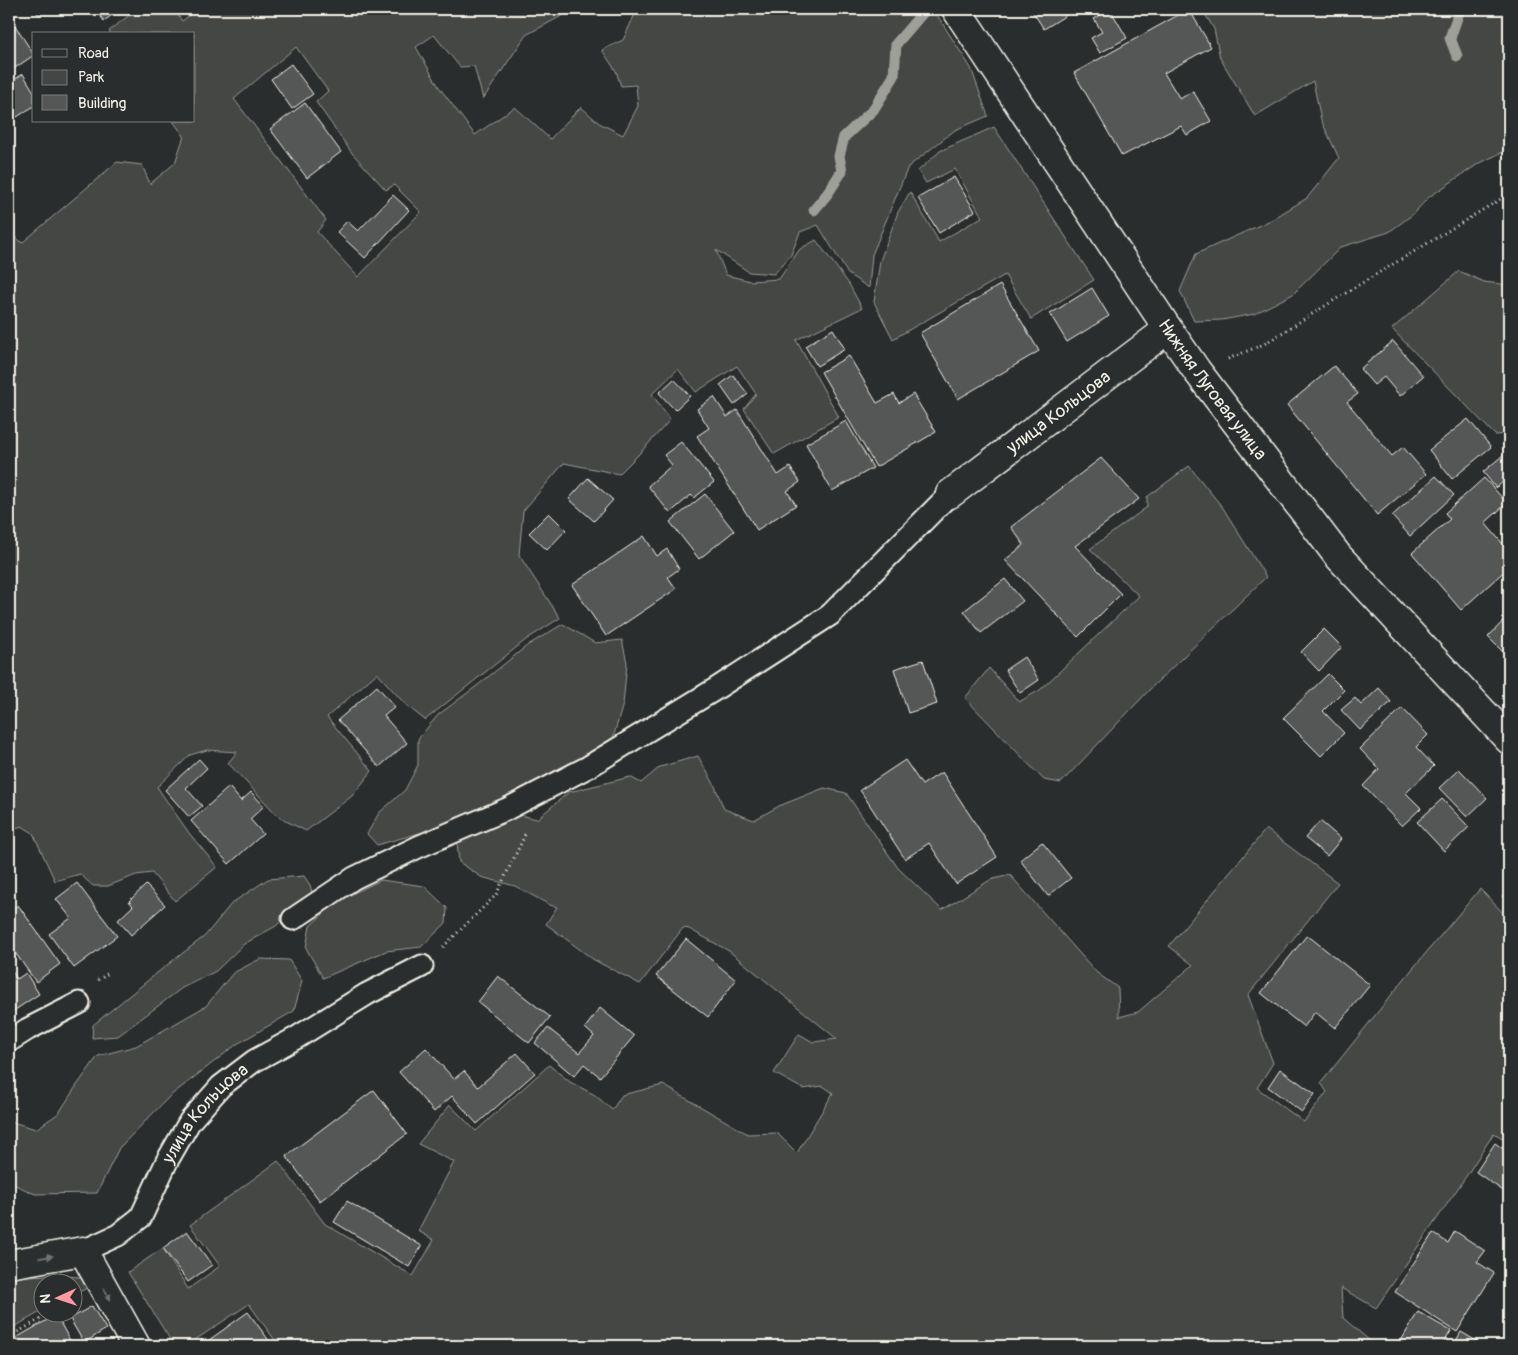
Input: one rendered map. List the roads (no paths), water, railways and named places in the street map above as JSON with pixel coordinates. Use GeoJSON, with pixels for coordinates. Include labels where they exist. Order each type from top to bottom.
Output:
{"type":"FeatureCollection","features":[{"type":"Feature","properties":{"kind":"street","name":"Нижняя Луговая улица"},"geometry":{"type":"LineString","coordinates":[[956,9],[1197,371],[1338,556],[1509,740]]}},
{"type":"Feature","properties":{"kind":"street","name":"улица Кольцова"},"geometry":{"type":"LineString","coordinates":[[950,494],[1168,330]]}},
{"type":"Feature","properties":{"kind":"street","name":"улица Кольцова"},"geometry":{"type":"LineString","coordinates":[[9,1264],[83,1251]]}},
{"type":"Feature","properties":{"kind":"street"},"geometry":{"type":"LineString","coordinates":[[83,1251],[136,1346]]}},
{"type":"Feature","properties":{"kind":"lane"},"geometry":{"type":"LineString","coordinates":[[293,919],[354,878],[418,847],[507,809],[588,767],[650,730],[830,615],[950,494]]}},
{"type":"Feature","properties":{"kind":"lane","name":"улица Кольцова"},"geometry":{"type":"LineString","coordinates":[[83,1251],[118,1235],[141,1217],[167,1161],[190,1120],[221,1086],[254,1061],[296,1038],[367,994],[422,966]]}},
{"type":"Feature","properties":{"kind":"lane"},"geometry":{"type":"LineString","coordinates":[[9,1041],[79,1003]]}},
{"type":"Feature","properties":{"kind":"waterway"},"geometry":{"type":"LineString","coordinates":[[814,210],[842,171],[839,156],[844,137],[873,110],[894,76],[896,44],[926,9]]}},
{"type":"Feature","properties":{"kind":"waterway"},"geometry":{"type":"LineString","coordinates":[[1457,56],[1450,38],[1460,9]]}}]}
